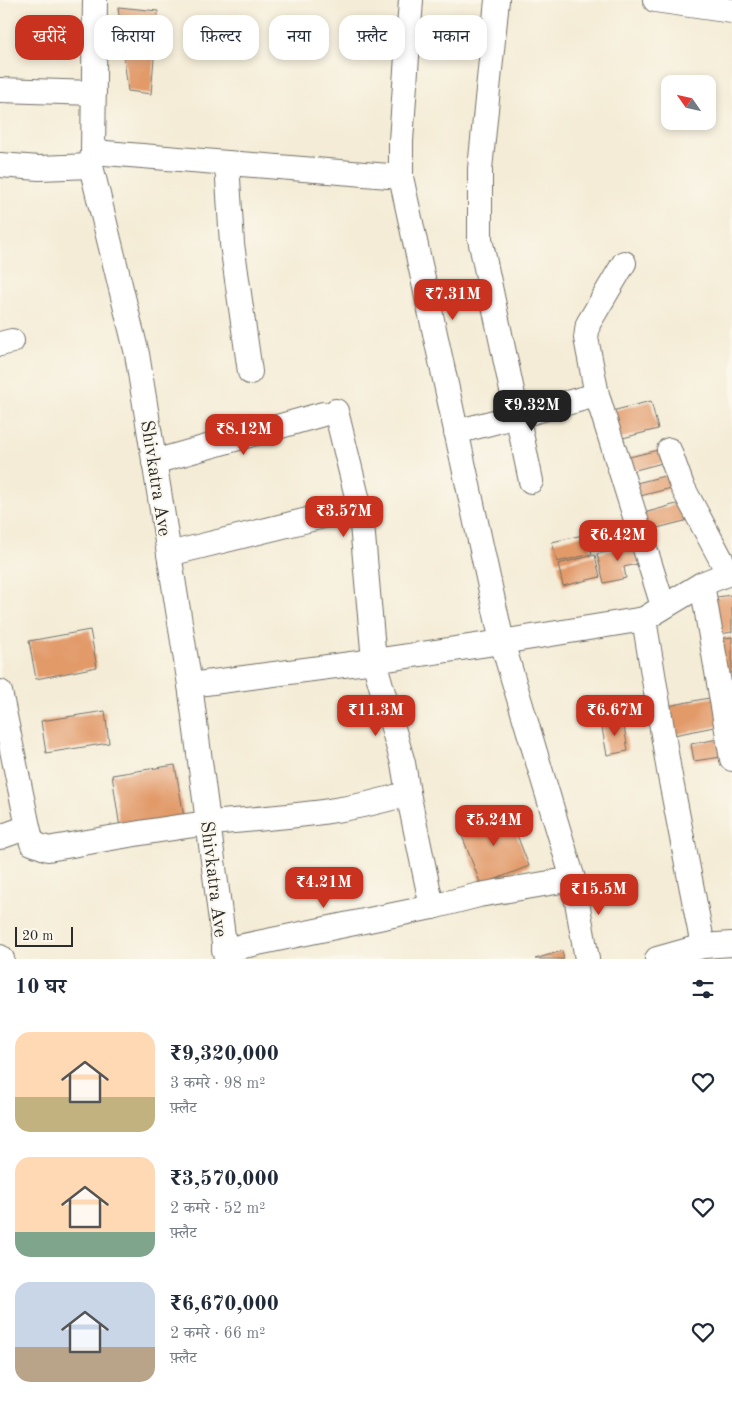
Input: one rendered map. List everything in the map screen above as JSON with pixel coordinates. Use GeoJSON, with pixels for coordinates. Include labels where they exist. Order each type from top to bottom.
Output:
{"type":"FeatureCollection","features":[{"type":"Feature","properties":{"kind":"street","name":"Shivkatra Ave"},"geometry":{"type":"LineString","coordinates":[[95,0],[92,159],[137,354],[190,685],[225,954]]}},
{"type":"Feature","properties":{"kind":"street"},"geometry":{"type":"LineString","coordinates":[[411,0],[400,141],[401,177],[502,642],[573,879],[587,959]]}},
{"type":"Feature","properties":{"kind":"street"},"geometry":{"type":"LineString","coordinates":[[496,0],[480,169],[480,239],[531,481]]}},
{"type":"Feature","properties":{"kind":"street"},"geometry":{"type":"LineString","coordinates":[[655,0],[732,11]]}},
{"type":"Feature","properties":{"kind":"street"},"geometry":{"type":"LineString","coordinates":[[0,90],[94,93]]}},
{"type":"Feature","properties":{"kind":"street"},"geometry":{"type":"LineString","coordinates":[[0,165],[39,168],[92,159],[227,163],[401,177]]}},
{"type":"Feature","properties":{"kind":"street"},"geometry":{"type":"LineString","coordinates":[[227,163],[232,244],[250,372]]}},
{"type":"Feature","properties":{"kind":"street"},"geometry":{"type":"LineString","coordinates":[[624,264],[588,324],[586,338],[598,395],[663,606]]}},
{"type":"Feature","properties":{"kind":"street"},"geometry":{"type":"LineString","coordinates":[[456,432],[598,395]]}},
{"type":"Feature","properties":{"kind":"street"},"geometry":{"type":"LineString","coordinates":[[154,462],[330,413],[362,512],[374,661],[403,763],[432,907]]}},
{"type":"Feature","properties":{"kind":"street"},"geometry":{"type":"LineString","coordinates":[[190,685],[374,661],[644,618],[702,584],[731,573],[682,486],[669,450]]}},
{"type":"Feature","properties":{"kind":"street"},"geometry":{"type":"LineString","coordinates":[[169,554],[344,511]]}},
{"type":"Feature","properties":{"kind":"street"},"geometry":{"type":"LineString","coordinates":[[702,584],[732,759]]}},
{"type":"Feature","properties":{"kind":"street"},"geometry":{"type":"LineString","coordinates":[[644,618],[669,771],[703,946]]}},
{"type":"Feature","properties":{"kind":"street"},"geometry":{"type":"LineString","coordinates":[[0,692],[32,843],[48,849],[208,823],[261,820],[383,802],[408,793]]}},
{"type":"Feature","properties":{"kind":"street"},"geometry":{"type":"LineString","coordinates":[[0,837],[28,828]]}},
{"type":"Feature","properties":{"kind":"street"},"geometry":{"type":"LineString","coordinates":[[225,954],[479,895],[573,879]]}},
{"type":"Feature","properties":{"kind":"street"},"geometry":{"type":"LineString","coordinates":[[657,959],[703,946],[732,944]]}},
{"type":"Feature","properties":{"kind":"building"},"geometry":{"type":"Polygon","coordinates":[[[118,7],[158,11],[158,15],[119,15],[118,7]]]}},
{"type":"Feature","properties":{"kind":"building"},"geometry":{"type":"Polygon","coordinates":[[[124,60],[154,60],[151,94],[128,91],[124,60]]]}},
{"type":"Feature","properties":{"kind":"building"},"geometry":{"type":"Polygon","coordinates":[[[651,401],[658,429],[615,440],[608,412],[651,401]]]}},
{"type":"Feature","properties":{"kind":"building"},"geometry":{"type":"Polygon","coordinates":[[[662,449],[666,462],[624,473],[621,459],[662,449]]]}},
{"type":"Feature","properties":{"kind":"building"},"geometry":{"type":"Polygon","coordinates":[[[672,474],[675,487],[633,498],[629,485],[672,474]]]}},
{"type":"Feature","properties":{"kind":"building"},"geometry":{"type":"Polygon","coordinates":[[[687,501],[692,519],[642,532],[637,515],[687,501]]]}},
{"type":"Feature","properties":{"kind":"building"},"geometry":{"type":"Polygon","coordinates":[[[587,534],[592,554],[557,562],[552,542],[587,534]]]}},
{"type":"Feature","properties":{"kind":"building"},"geometry":{"type":"Polygon","coordinates":[[[637,544],[641,563],[624,567],[626,578],[604,583],[597,554],[637,544]]]}},
{"type":"Feature","properties":{"kind":"building"},"geometry":{"type":"Polygon","coordinates":[[[595,555],[600,577],[563,586],[558,564],[595,555]]]}},
{"type":"Feature","properties":{"kind":"building"},"geometry":{"type":"Polygon","coordinates":[[[732,595],[732,632],[715,635],[709,598],[732,595]]]}},
{"type":"Feature","properties":{"kind":"building"},"geometry":{"type":"Polygon","coordinates":[[[90,630],[97,667],[36,679],[29,641],[90,630]]]}},
{"type":"Feature","properties":{"kind":"building"},"geometry":{"type":"Polygon","coordinates":[[[732,637],[732,673],[723,675],[718,639],[732,637]]]}},
{"type":"Feature","properties":{"kind":"building"},"geometry":{"type":"Polygon","coordinates":[[[719,696],[724,725],[669,736],[663,707],[719,696]]]}},
{"type":"Feature","properties":{"kind":"building"},"geometry":{"type":"Polygon","coordinates":[[[105,711],[109,743],[46,753],[41,721],[105,711]]]}},
{"type":"Feature","properties":{"kind":"building"},"geometry":{"type":"Polygon","coordinates":[[[623,719],[628,751],[607,755],[601,723],[623,719]]]}},
{"type":"Feature","properties":{"kind":"building"},"geometry":{"type":"Polygon","coordinates":[[[724,738],[728,756],[694,761],[691,744],[724,738]]]}},
{"type":"Feature","properties":{"kind":"building"},"geometry":{"type":"Polygon","coordinates":[[[175,765],[184,817],[120,828],[112,775],[175,765]]]}},
{"type":"Feature","properties":{"kind":"building"},"geometry":{"type":"Polygon","coordinates":[[[507,809],[529,866],[481,885],[459,828],[507,809]]]}},
{"type":"Feature","properties":{"kind":"building"},"geometry":{"type":"Polygon","coordinates":[[[562,951],[564,959],[535,959],[562,951]]]}}]}
